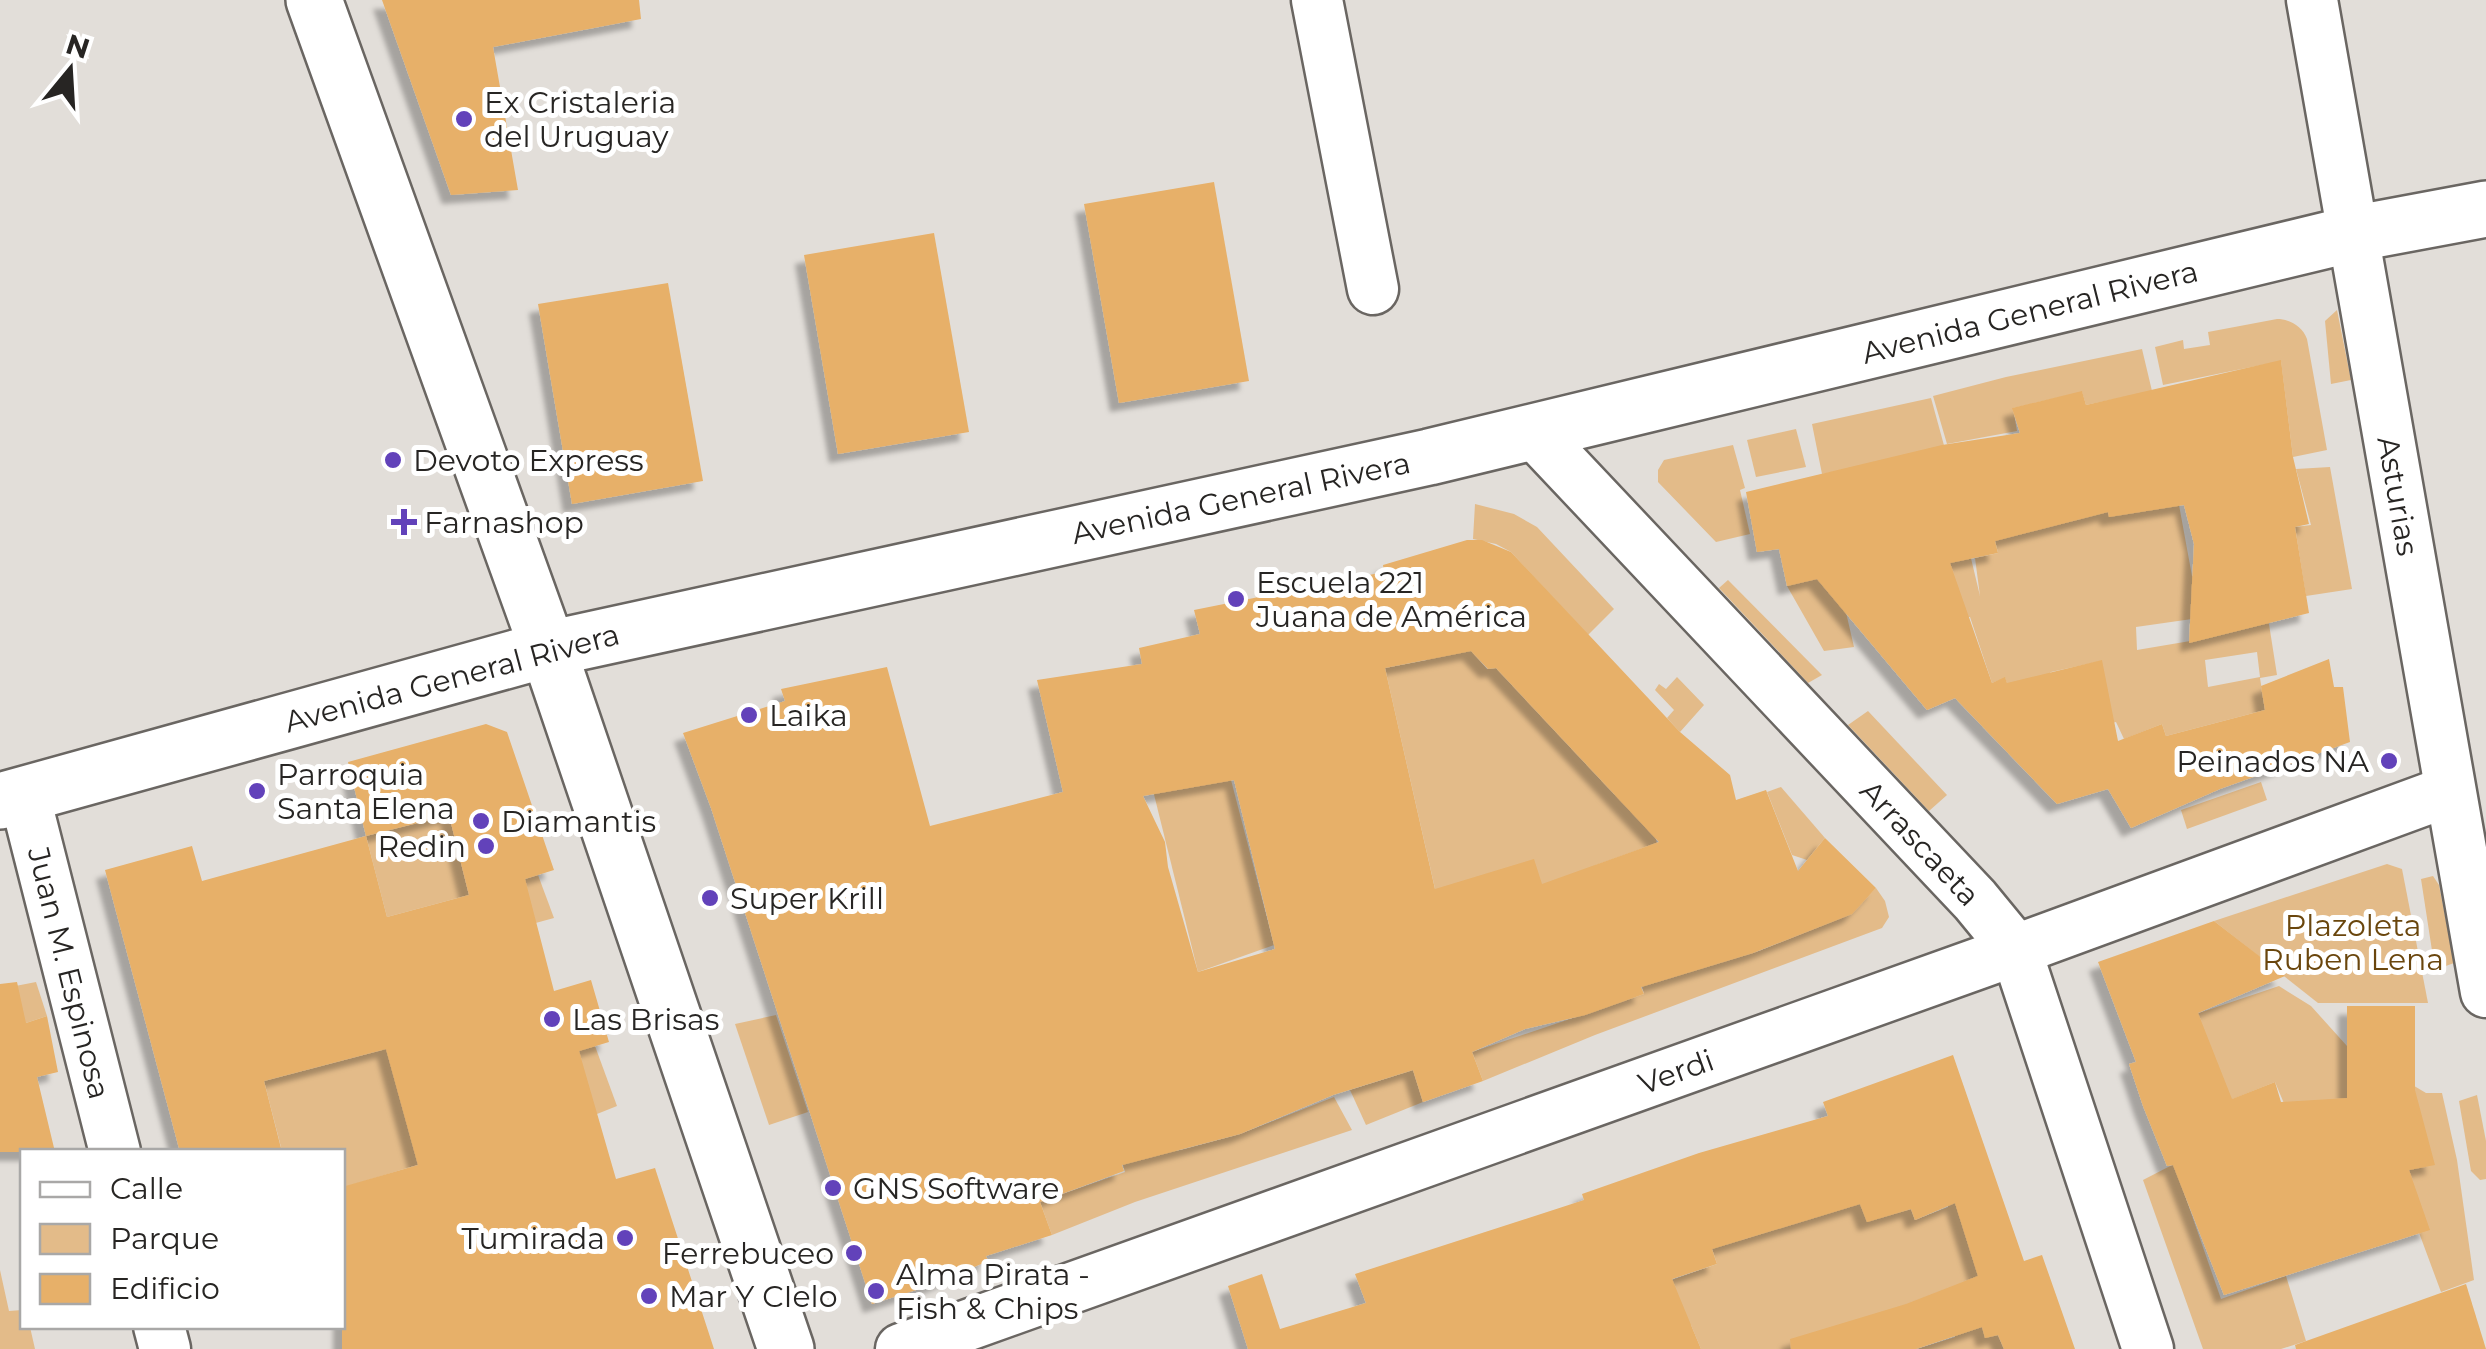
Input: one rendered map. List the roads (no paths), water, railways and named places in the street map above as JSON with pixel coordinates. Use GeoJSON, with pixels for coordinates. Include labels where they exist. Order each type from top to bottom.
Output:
{"type":"FeatureCollection","features":[{"type":"Feature","properties":{"kind":"main road"},"geometry":{"type":"LineString","coordinates":[[314,0],[548,649],[786,1349]]}},
{"type":"Feature","properties":{"kind":"main road","name":"Avenida General Rivera"},"geometry":{"type":"LineString","coordinates":[[12,798],[548,649],[1534,433],[2352,234],[2486,209]]}},
{"type":"Feature","properties":{"kind":"street"},"geometry":{"type":"LineString","coordinates":[[1317,0],[1373,289]]}},
{"type":"Feature","properties":{"kind":"street","name":"Asturias"},"geometry":{"type":"LineString","coordinates":[[2312,0],[2449,791],[2484,969]]}},
{"type":"Feature","properties":{"kind":"street","name":"Arrascaeta"},"geometry":{"type":"LineString","coordinates":[[1534,433],[1961,886],[2016,950],[2148,1349]]}},
{"type":"Feature","properties":{"kind":"street","name":"Verdi"},"geometry":{"type":"LineString","coordinates":[[902,1349],[2449,791]]}},
{"type":"Feature","properties":{"kind":"street","name":"Juan M. Espinosa"},"geometry":{"type":"LineString","coordinates":[[12,798],[113,1149]]}},
{"type":"Feature","properties":{"kind":"place","name":"Ex Cristaleria del Uruguay"},"geometry":{"type":"Point","coordinates":[464,119]}},
{"type":"Feature","properties":{"kind":"place","name":"Devoto Express"},"geometry":{"type":"Point","coordinates":[393,460]}},
{"type":"Feature","properties":{"kind":"place","name":"Farnashop"},"geometry":{"type":"Point","coordinates":[404,522]}},
{"type":"Feature","properties":{"kind":"place","name":"Escuela 221 Juana de América"},"geometry":{"type":"Point","coordinates":[1236,599]}},
{"type":"Feature","properties":{"kind":"place","name":"Laika"},"geometry":{"type":"Point","coordinates":[749,715]}},
{"type":"Feature","properties":{"kind":"place","name":"Peinados NA"},"geometry":{"type":"Point","coordinates":[2389,761]}},
{"type":"Feature","properties":{"kind":"place","name":"Parroquia Santa Elena"},"geometry":{"type":"Point","coordinates":[257,791]}},
{"type":"Feature","properties":{"kind":"place","name":"Diamantis"},"geometry":{"type":"Point","coordinates":[481,821]}},
{"type":"Feature","properties":{"kind":"place","name":"Redin"},"geometry":{"type":"Point","coordinates":[486,846]}},
{"type":"Feature","properties":{"kind":"place","name":"Super Krill"},"geometry":{"type":"Point","coordinates":[710,898]}},
{"type":"Feature","properties":{"kind":"place","name":"Las Brisas"},"geometry":{"type":"Point","coordinates":[552,1019]}},
{"type":"Feature","properties":{"kind":"place","name":"GNS Software"},"geometry":{"type":"Point","coordinates":[833,1188]}},
{"type":"Feature","properties":{"kind":"place","name":"Tumirada"},"geometry":{"type":"Point","coordinates":[625,1238]}},
{"type":"Feature","properties":{"kind":"place","name":"Ferrebuceo"},"geometry":{"type":"Point","coordinates":[854,1253]}},
{"type":"Feature","properties":{"kind":"place","name":"Alma Pirata - Fish & Chips"},"geometry":{"type":"Point","coordinates":[876,1291]}},
{"type":"Feature","properties":{"kind":"place","name":"Mar Y CIelo"},"geometry":{"type":"Point","coordinates":[649,1296]}},
{"type":"Feature","properties":{"kind":"park label","name":"Plazoleta Ruben Lena"},"geometry":{"type":"Point","coordinates":[2353,942]}}]}
